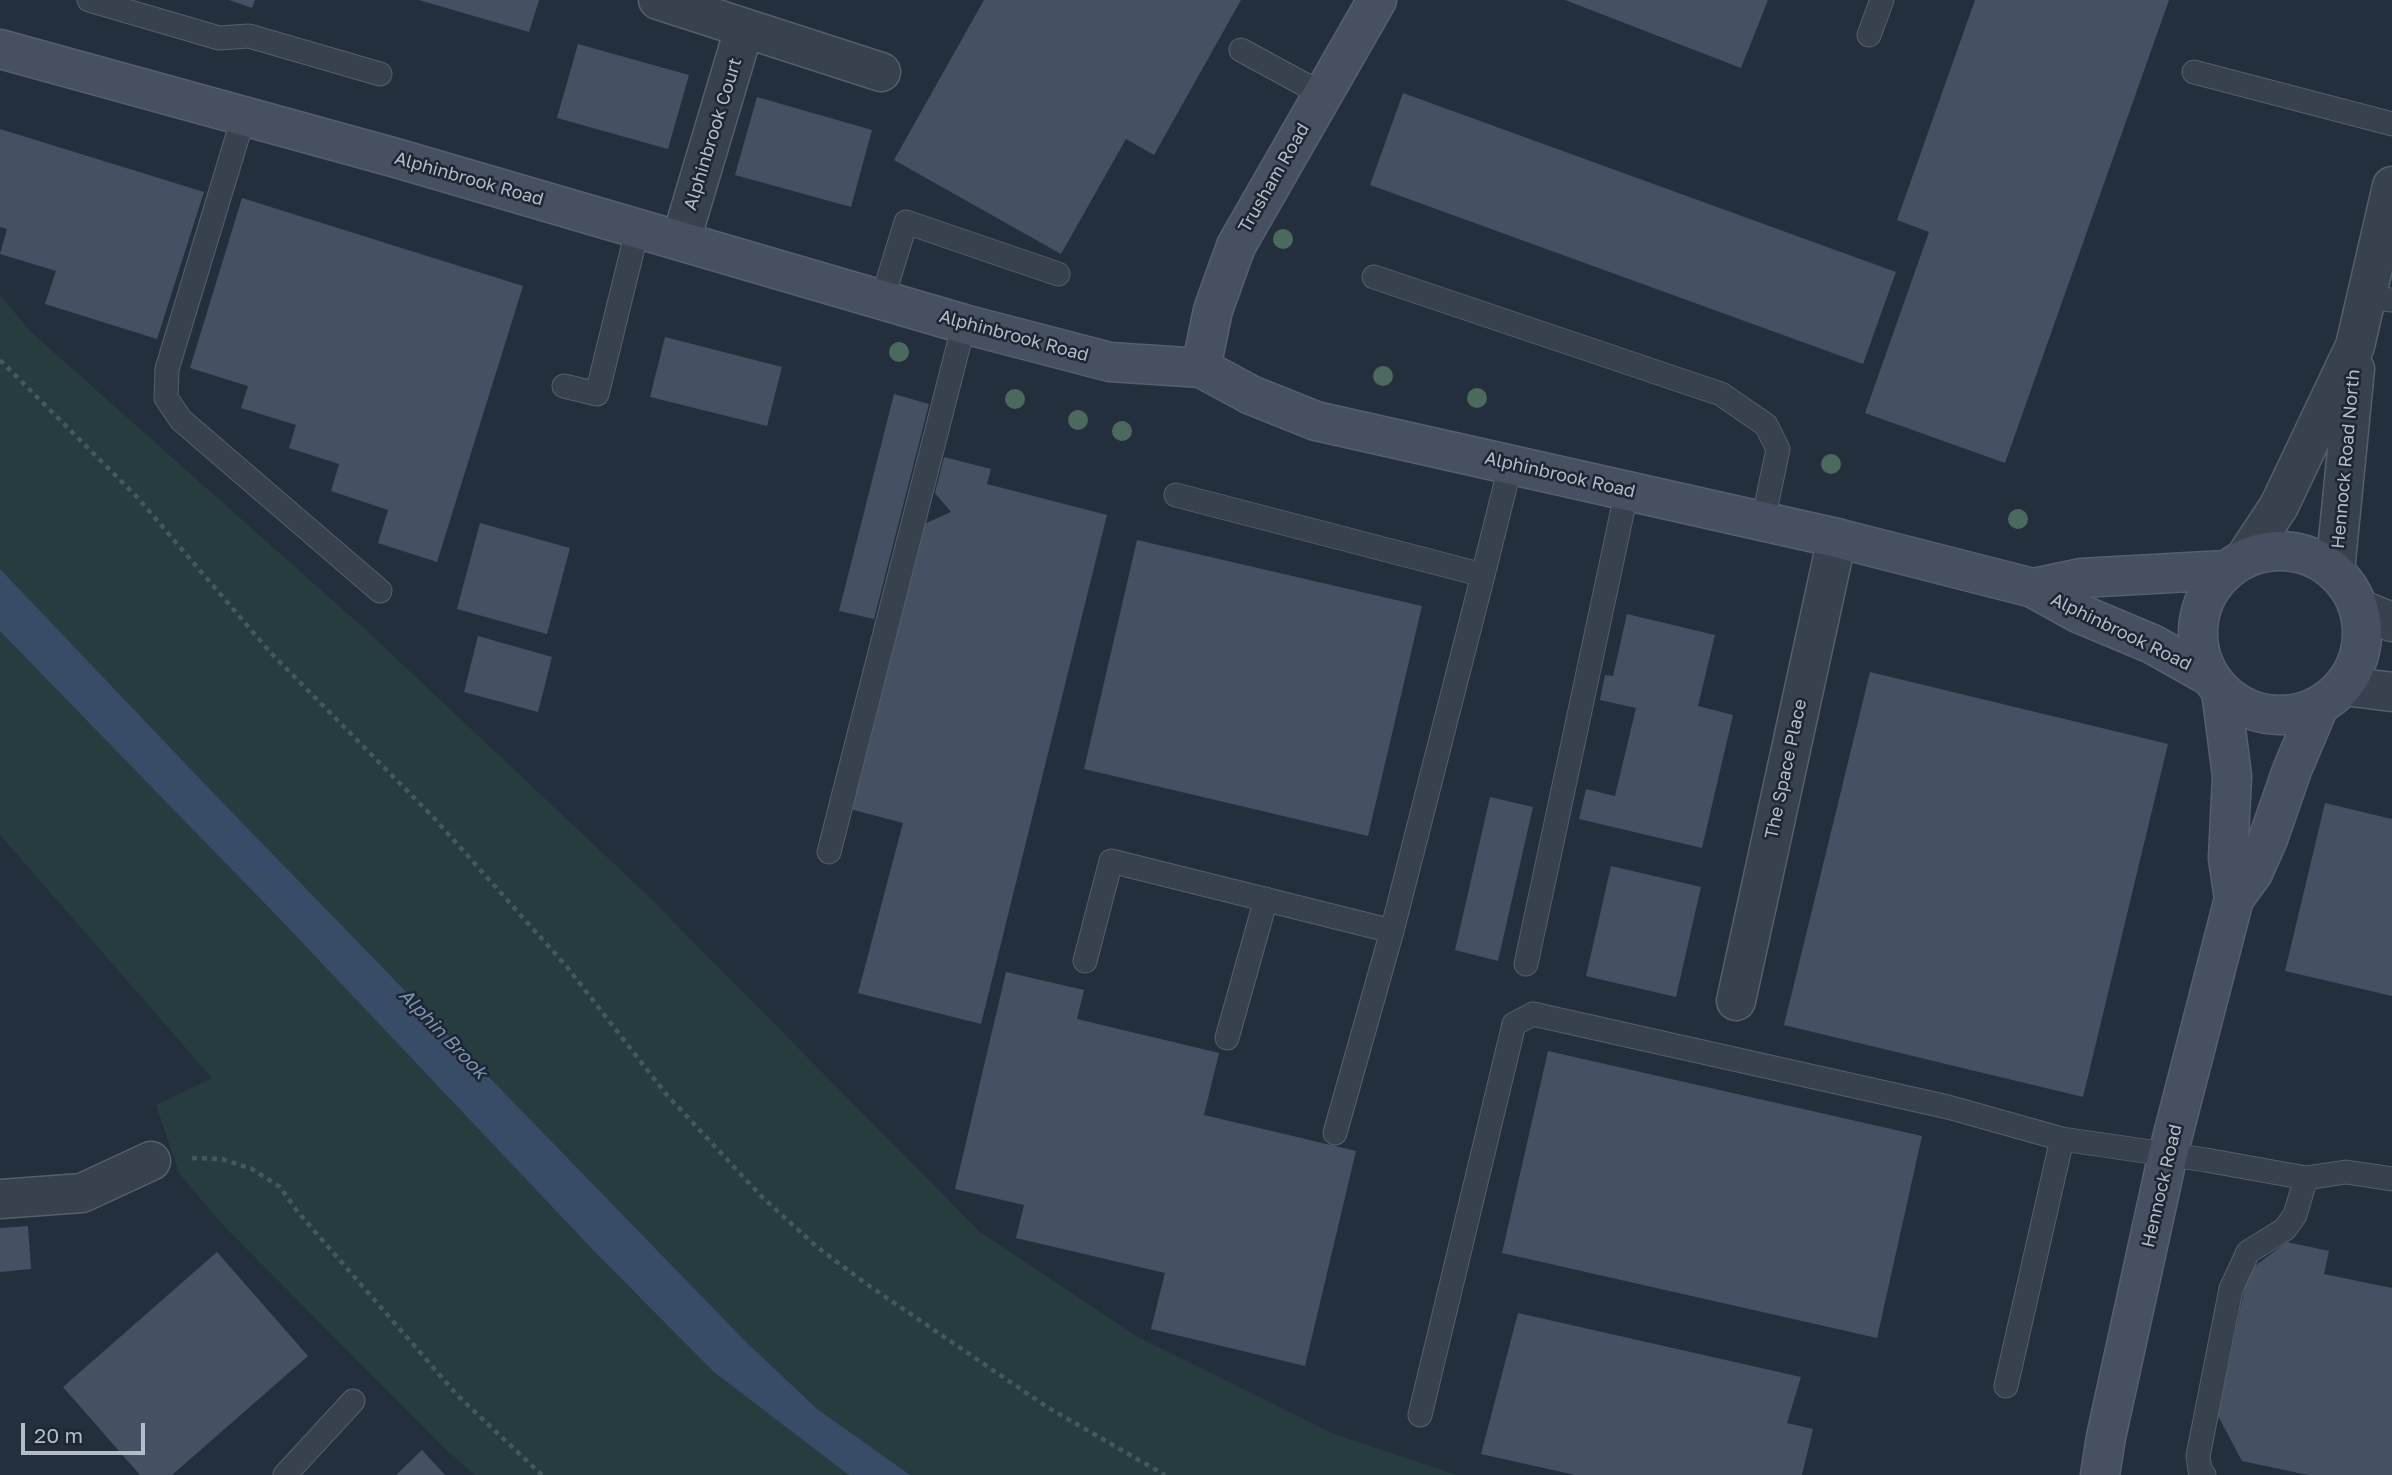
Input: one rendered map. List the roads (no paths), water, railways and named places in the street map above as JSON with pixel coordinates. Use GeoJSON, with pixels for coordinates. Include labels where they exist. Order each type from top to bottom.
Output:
{"type":"FeatureCollection","features":[{"type":"Feature","properties":{"kind":"main road","name":"Trusham Road"},"geometry":{"type":"LineString","coordinates":[[1201,368],[1213,310],[1236,246],[1377,0]]}},
{"type":"Feature","properties":{"kind":"main road","name":"Alphinbrook Road"},"geometry":{"type":"LineString","coordinates":[[0,49],[638,227],[964,324],[1110,362],[1201,368],[1251,394],[1316,421],[1837,538],[2033,588],[2078,613],[2152,643],[2215,683]]}},
{"type":"Feature","properties":{"kind":"main road"},"geometry":{"type":"LineString","coordinates":[[2282,550],[2301,553],[2335,571],[2376,615],[2363,629],[2361,650],[2355,669],[2332,696],[2300,713],[2278,716],[2257,713],[2238,704],[2215,683],[2200,654],[2197,631],[2201,608],[2211,587],[2235,564],[2263,552],[2282,550]]}},
{"type":"Feature","properties":{"kind":"main road","name":"Alphinbrook Road"},"geometry":{"type":"LineString","coordinates":[[2033,588],[2081,578],[2235,564]]}},
{"type":"Feature","properties":{"kind":"main road","name":"Hennock Road"},"geometry":{"type":"LineString","coordinates":[[2215,683],[2232,776],[2228,858],[2234,900]]}},
{"type":"Feature","properties":{"kind":"main road","name":"Hennock Road"},"geometry":{"type":"LineString","coordinates":[[2100,1475],[2168,1154],[2234,900],[2253,873],[2292,770],[2332,696]]}},
{"type":"Feature","properties":{"kind":"street"},"geometry":{"type":"LineString","coordinates":[[658,0],[880,72]]}},
{"type":"Feature","properties":{"kind":"street","name":"Alphinbrook Court"},"geometry":{"type":"LineString","coordinates":[[681,240],[744,29]]}},
{"type":"Feature","properties":{"kind":"street","name":"Hennock Road North"},"geometry":{"type":"LineString","coordinates":[[2235,564],[2279,506],[2380,298],[2392,186]]}},
{"type":"Feature","properties":{"kind":"street","name":"Hennock Road North"},"geometry":{"type":"LineString","coordinates":[[2335,571],[2356,346]]}},
{"type":"Feature","properties":{"kind":"street","name":"The Space Place"},"geometry":{"type":"LineString","coordinates":[[1736,1001],[1837,538]]}},
{"type":"Feature","properties":{"kind":"street"},"geometry":{"type":"LineString","coordinates":[[2332,696],[2392,692]]}},
{"type":"Feature","properties":{"kind":"street"},"geometry":{"type":"LineString","coordinates":[[0,1199],[82,1193],[151,1161]]}},
{"type":"Feature","properties":{"kind":"lane"},"geometry":{"type":"LineString","coordinates":[[89,0],[219,38],[249,36],[380,74]]}},
{"type":"Feature","properties":{"kind":"lane"},"geometry":{"type":"LineString","coordinates":[[1869,35],[1882,0]]}},
{"type":"Feature","properties":{"kind":"lane"},"geometry":{"type":"LineString","coordinates":[[1241,50],[1322,94]]}},
{"type":"Feature","properties":{"kind":"lane"},"geometry":{"type":"LineString","coordinates":[[2194,72],[2392,124]]}},
{"type":"Feature","properties":{"kind":"lane"},"geometry":{"type":"LineString","coordinates":[[244,116],[167,369],[166,398],[181,420],[380,591]]}},
{"type":"Feature","properties":{"kind":"lane"},"geometry":{"type":"LineString","coordinates":[[881,300],[906,222],[1058,274]]}},
{"type":"Feature","properties":{"kind":"lane"},"geometry":{"type":"LineString","coordinates":[[564,386],[597,394],[638,227]]}},
{"type":"Feature","properties":{"kind":"lane"},"geometry":{"type":"LineString","coordinates":[[1374,277],[1721,394],[1766,425],[1778,449],[1763,521]]}},
{"type":"Feature","properties":{"kind":"lane"},"geometry":{"type":"LineString","coordinates":[[829,852],[964,324]]}},
{"type":"Feature","properties":{"kind":"lane"},"geometry":{"type":"LineString","coordinates":[[1335,1133],[1392,930],[1511,463]]}},
{"type":"Feature","properties":{"kind":"lane"},"geometry":{"type":"LineString","coordinates":[[1526,964],[1627,490]]}},
{"type":"Feature","properties":{"kind":"lane"},"geometry":{"type":"LineString","coordinates":[[1176,495],[1483,575]]}},
{"type":"Feature","properties":{"kind":"lane"},"geometry":{"type":"LineString","coordinates":[[1085,961],[1111,861],[1392,930]]}},
{"type":"Feature","properties":{"kind":"lane"},"geometry":{"type":"LineString","coordinates":[[1227,1038],[1266,900]]}},
{"type":"Feature","properties":{"kind":"lane"},"geometry":{"type":"LineString","coordinates":[[1420,1415],[1514,1024],[1534,1014],[1948,1107],[2062,1139],[2306,1178],[2346,1172],[2392,1179]]}},
{"type":"Feature","properties":{"kind":"lane"},"geometry":{"type":"LineString","coordinates":[[2006,1386],[2062,1139]]}},
{"type":"Feature","properties":{"kind":"lane"},"geometry":{"type":"LineString","coordinates":[[2204,1475],[2197,1456],[2231,1289],[2248,1252],[2285,1229],[2295,1215],[2306,1178]]}},
{"type":"Feature","properties":{"kind":"lane"},"geometry":{"type":"LineString","coordinates":[[285,1475],[353,1401]]}},
{"type":"Feature","properties":{"kind":"water","name":"Alphin Brook"},"geometry":{"type":"Polygon","coordinates":[[[0,569],[218,798],[746,1342],[817,1409],[910,1475],[849,1475],[714,1372],[596,1253],[280,919],[0,631],[0,569]]]}}]}
